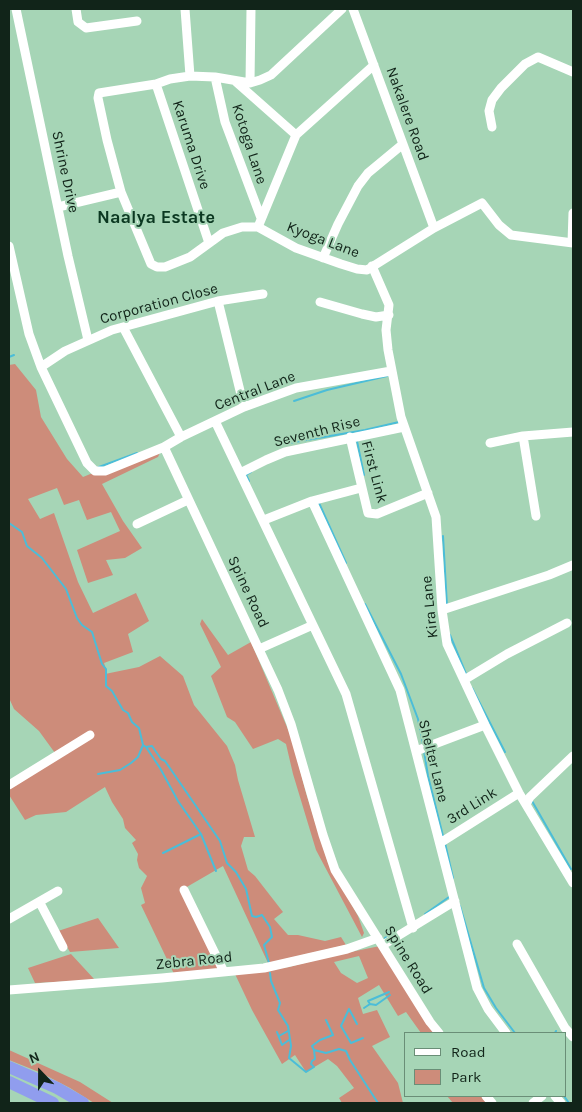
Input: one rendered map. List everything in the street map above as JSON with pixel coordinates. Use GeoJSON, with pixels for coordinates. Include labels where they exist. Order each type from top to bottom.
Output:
{"type":"FeatureCollection","features":[{"type":"Feature","properties":{"kind":"highway"},"geometry":{"type":"LineString","coordinates":[[9,1067],[57,1088],[83,1103]]}},
{"type":"Feature","properties":{"kind":"highway"},"geometry":{"type":"LineString","coordinates":[[9,1082],[53,1103]]}},
{"type":"Feature","properties":{"kind":"street","name":"Shrine Drive"},"geometry":{"type":"LineString","coordinates":[[16,9],[88,340]]}},
{"type":"Feature","properties":{"kind":"street"},"geometry":{"type":"LineString","coordinates":[[76,9],[78,22],[86,28],[137,21]]}},
{"type":"Feature","properties":{"kind":"street"},"geometry":{"type":"LineString","coordinates":[[185,9],[190,76]]}},
{"type":"Feature","properties":{"kind":"street"},"geometry":{"type":"LineString","coordinates":[[250,83],[251,9]]}},
{"type":"Feature","properties":{"kind":"street"},"geometry":{"type":"LineString","coordinates":[[342,9],[265,78],[250,83],[215,77],[190,76],[170,79],[156,84],[100,93],[98,98],[121,192],[151,264],[164,267],[199,252],[217,236],[231,230],[260,223],[296,135],[374,65]]}},
{"type":"Feature","properties":{"kind":"street","name":"Nakalere Road"},"geometry":{"type":"LineString","coordinates":[[353,9],[434,228]]}},
{"type":"Feature","properties":{"kind":"street"},"geometry":{"type":"LineString","coordinates":[[492,127],[489,111],[492,100],[525,64],[538,57],[573,72]]}},
{"type":"Feature","properties":{"kind":"street","name":"Kotoga Lane"},"geometry":{"type":"LineString","coordinates":[[215,77],[225,122],[260,223]]}},
{"type":"Feature","properties":{"kind":"street"},"geometry":{"type":"LineString","coordinates":[[235,81],[296,135]]}},
{"type":"Feature","properties":{"kind":"street","name":"Karuma Drive"},"geometry":{"type":"LineString","coordinates":[[156,84],[209,243]]}},
{"type":"Feature","properties":{"kind":"street"},"geometry":{"type":"LineString","coordinates":[[323,258],[358,186],[368,173],[403,144]]}},
{"type":"Feature","properties":{"kind":"street"},"geometry":{"type":"LineString","coordinates":[[58,207],[121,192]]}},
{"type":"Feature","properties":{"kind":"street","name":"Kyoga Lane"},"geometry":{"type":"LineString","coordinates":[[260,223],[296,248],[357,269],[367,270],[434,228],[482,203],[498,225],[516,237],[572,243]]}},
{"type":"Feature","properties":{"kind":"street"},"geometry":{"type":"LineString","coordinates":[[572,243],[573,213]]}},
{"type":"Feature","properties":{"kind":"street"},"geometry":{"type":"LineString","coordinates":[[9,246],[29,334],[41,367],[92,470],[105,471],[164,447]]}},
{"type":"Feature","properties":{"kind":"street","name":"Kira Lane"},"geometry":{"type":"LineString","coordinates":[[372,266],[389,305],[387,337],[391,370],[404,427],[428,493],[437,525],[447,644],[466,678],[485,725],[520,793],[573,883]]}},
{"type":"Feature","properties":{"kind":"street","name":"Corporation Close"},"geometry":{"type":"LineString","coordinates":[[41,367],[65,351],[103,333],[218,301],[262,294]]}},
{"type":"Feature","properties":{"kind":"street"},"geometry":{"type":"LineString","coordinates":[[218,301],[244,407]]}},
{"type":"Feature","properties":{"kind":"street"},"geometry":{"type":"LineString","coordinates":[[320,302],[376,317],[389,315]]}},
{"type":"Feature","properties":{"kind":"street"},"geometry":{"type":"LineString","coordinates":[[123,327],[181,437]]}},
{"type":"Feature","properties":{"kind":"street","name":"Central Lane"},"geometry":{"type":"LineString","coordinates":[[164,447],[244,407],[296,388],[391,370]]}},
{"type":"Feature","properties":{"kind":"street"},"geometry":{"type":"LineString","coordinates":[[215,420],[346,694],[412,925]]}},
{"type":"Feature","properties":{"kind":"street","name":"Seventh Rise"},"geometry":{"type":"LineString","coordinates":[[240,473],[285,452],[404,427]]}},
{"type":"Feature","properties":{"kind":"street"},"geometry":{"type":"LineString","coordinates":[[490,443],[523,436],[573,432]]}},
{"type":"Feature","properties":{"kind":"street"},"geometry":{"type":"LineString","coordinates":[[523,436],[536,516]]}},
{"type":"Feature","properties":{"kind":"street","name":"First Link"},"geometry":{"type":"LineString","coordinates":[[350,437],[368,513],[374,514],[428,493]]}},
{"type":"Feature","properties":{"kind":"street","name":"Spine Road"},"geometry":{"type":"LineString","coordinates":[[164,447],[278,690],[291,724],[323,836],[335,870],[438,1032]]}},
{"type":"Feature","properties":{"kind":"street"},"geometry":{"type":"LineString","coordinates":[[264,520],[312,501],[361,488]]}},
{"type":"Feature","properties":{"kind":"street"},"geometry":{"type":"LineString","coordinates":[[137,524],[188,500]]}},
{"type":"Feature","properties":{"kind":"street","name":"Shelter Lane"},"geometry":{"type":"LineString","coordinates":[[312,501],[400,690],[421,750],[440,844],[480,996],[505,1032]]}},
{"type":"Feature","properties":{"kind":"street"},"geometry":{"type":"LineString","coordinates":[[445,609],[573,567]]}},
{"type":"Feature","properties":{"kind":"street"},"geometry":{"type":"LineString","coordinates":[[466,678],[567,623]]}},
{"type":"Feature","properties":{"kind":"street"},"geometry":{"type":"LineString","coordinates":[[259,649],[313,625]]}},
{"type":"Feature","properties":{"kind":"street"},"geometry":{"type":"LineString","coordinates":[[421,750],[485,725]]}},
{"type":"Feature","properties":{"kind":"street"},"geometry":{"type":"LineString","coordinates":[[9,785],[90,735]]}},
{"type":"Feature","properties":{"kind":"street"},"geometry":{"type":"LineString","coordinates":[[526,804],[530,797],[573,756]]}},
{"type":"Feature","properties":{"kind":"street","name":"3rd Link"},"geometry":{"type":"LineString","coordinates":[[440,844],[520,793]]}},
{"type":"Feature","properties":{"kind":"street"},"geometry":{"type":"LineString","coordinates":[[184,890],[224,972]]}},
{"type":"Feature","properties":{"kind":"street"},"geometry":{"type":"LineString","coordinates":[[9,919],[58,891]]}},
{"type":"Feature","properties":{"kind":"street","name":"Zebra Road"},"geometry":{"type":"LineString","coordinates":[[9,990],[264,968],[380,941],[455,901]]}},
{"type":"Feature","properties":{"kind":"street"},"geometry":{"type":"LineString","coordinates":[[40,903],[64,946]]}},
{"type":"Feature","properties":{"kind":"street"},"geometry":{"type":"LineString","coordinates":[[517,944],[562,1031]]}},
{"type":"Feature","properties":{"kind":"green space"},"geometry":{"type":"Polygon","coordinates":[[[15,364],[36,390],[41,417],[67,459],[83,477],[164,444],[158,457],[102,484],[123,521],[142,548],[125,558],[106,560],[113,575],[88,583],[77,550],[120,531],[111,512],[87,520],[79,500],[64,505],[57,488],[28,499],[40,519],[54,513],[78,582],[93,613],[136,593],[149,621],[128,634],[133,652],[104,663],[105,674],[139,667],[160,656],[183,676],[194,705],[227,746],[235,765],[255,837],[244,837],[241,846],[248,870],[255,876],[283,912],[274,919],[288,935],[298,935],[325,941],[341,937],[346,945],[268,963],[223,866],[185,888],[220,968],[175,976],[141,905],[145,903],[141,888],[147,876],[139,868],[138,854],[132,843],[136,840],[125,828],[123,819],[105,787],[66,812],[36,815],[25,820],[9,795],[9,783],[55,753],[39,731],[14,709],[9,698],[9,365],[15,364]]]}},
{"type":"Feature","properties":{"kind":"green space"},"geometry":{"type":"Polygon","coordinates":[[[202,619],[228,655],[251,642],[292,739],[306,793],[328,863],[358,916],[364,933],[362,937],[316,850],[286,744],[278,739],[253,749],[235,722],[227,717],[211,676],[221,667],[200,624],[202,619]]]}},
{"type":"Feature","properties":{"kind":"green space"},"geometry":{"type":"Polygon","coordinates":[[[98,918],[119,948],[70,952],[58,931],[98,918]]]}},
{"type":"Feature","properties":{"kind":"green space"},"geometry":{"type":"Polygon","coordinates":[[[380,946],[435,1032],[420,1032],[406,1012],[398,1016],[379,985],[358,998],[363,1014],[377,1010],[390,1037],[372,1046],[398,1083],[403,1103],[342,1103],[339,1098],[354,1088],[337,1066],[328,1059],[306,1072],[295,1055],[282,1064],[252,1010],[235,974],[289,967],[380,946]],[[359,956],[334,962],[341,973],[357,983],[368,978],[359,956]]]}},
{"type":"Feature","properties":{"kind":"green space"},"geometry":{"type":"Polygon","coordinates":[[[71,954],[95,980],[35,983],[28,968],[71,954]]]}},
{"type":"Feature","properties":{"kind":"green space"},"geometry":{"type":"Polygon","coordinates":[[[9,1050],[80,1082],[113,1103],[94,1103],[39,1072],[9,1060],[9,1050]]]}},
{"type":"Feature","properties":{"kind":"green space"},"geometry":{"type":"Polygon","coordinates":[[[448,1097],[484,1097],[489,1103],[453,1103],[448,1097]]]}},
{"type":"Feature","properties":{"kind":"waterway"},"geometry":{"type":"LineString","coordinates":[[9,357],[14,355]]}},
{"type":"Feature","properties":{"kind":"waterway"},"geometry":{"type":"LineString","coordinates":[[294,401],[327,390],[387,376]]}},
{"type":"Feature","properties":{"kind":"waterway"},"geometry":{"type":"LineString","coordinates":[[289,443],[399,422]]}},
{"type":"Feature","properties":{"kind":"waterway"},"geometry":{"type":"LineString","coordinates":[[357,441],[364,475]]}},
{"type":"Feature","properties":{"kind":"waterway"},"geometry":{"type":"LineString","coordinates":[[99,467],[137,453]]}},
{"type":"Feature","properties":{"kind":"waterway"},"geometry":{"type":"LineString","coordinates":[[249,481],[246,475],[251,472]]}},
{"type":"Feature","properties":{"kind":"waterway"},"geometry":{"type":"LineString","coordinates":[[319,503],[346,563]]}},
{"type":"Feature","properties":{"kind":"waterway"},"geometry":{"type":"LineString","coordinates":[[9,523],[22,532],[27,546],[42,558],[66,589],[77,618],[82,625],[92,632],[102,664],[106,669],[106,686],[112,691],[123,710],[128,713],[132,722],[139,728],[143,745],[146,747],[152,746],[161,759],[165,761],[220,841],[227,863],[236,872],[246,889],[252,916],[262,915],[270,927],[272,937],[264,945],[269,963]]}},
{"type":"Feature","properties":{"kind":"waterway"},"geometry":{"type":"LineString","coordinates":[[443,536],[447,606]]}},
{"type":"Feature","properties":{"kind":"waterway"},"geometry":{"type":"LineString","coordinates":[[365,604],[401,674],[418,719],[423,744]]}},
{"type":"Feature","properties":{"kind":"waterway"},"geometry":{"type":"LineString","coordinates":[[450,635],[466,674]]}},
{"type":"Feature","properties":{"kind":"waterway"},"geometry":{"type":"LineString","coordinates":[[472,688],[505,752]]}},
{"type":"Feature","properties":{"kind":"waterway"},"geometry":{"type":"LineString","coordinates":[[98,774],[120,770],[131,763],[138,757],[143,745]]}},
{"type":"Feature","properties":{"kind":"waterway"},"geometry":{"type":"LineString","coordinates":[[146,747],[178,801],[201,834],[216,871]]}},
{"type":"Feature","properties":{"kind":"waterway"},"geometry":{"type":"LineString","coordinates":[[424,751],[428,776],[443,836]]}},
{"type":"Feature","properties":{"kind":"waterway"},"geometry":{"type":"LineString","coordinates":[[532,801],[571,869]]}},
{"type":"Feature","properties":{"kind":"waterway"},"geometry":{"type":"LineString","coordinates":[[163,853],[201,834]]}},
{"type":"Feature","properties":{"kind":"waterway"},"geometry":{"type":"LineString","coordinates":[[445,843],[453,878]]}},
{"type":"Feature","properties":{"kind":"waterway"},"geometry":{"type":"LineString","coordinates":[[425,914],[449,897]]}},
{"type":"Feature","properties":{"kind":"waterway"},"geometry":{"type":"LineString","coordinates":[[460,906],[484,988],[514,1032]]}},
{"type":"Feature","properties":{"kind":"waterway"},"geometry":{"type":"LineString","coordinates":[[385,938],[393,934]]}},
{"type":"Feature","properties":{"kind":"waterway"},"geometry":{"type":"LineString","coordinates":[[270,973],[271,981],[280,1003],[278,1010],[288,1026],[291,1046],[289,1058],[306,1072],[314,1067],[311,1064],[315,1059],[314,1050],[326,1053],[339,1049],[346,1051],[378,1103]]}},
{"type":"Feature","properties":{"kind":"waterway"},"geometry":{"type":"LineString","coordinates":[[370,1004],[368,1001],[389,992]]}},
{"type":"Feature","properties":{"kind":"waterway"},"geometry":{"type":"LineString","coordinates":[[364,1008],[370,1004],[376,1005],[390,995]]}},
{"type":"Feature","properties":{"kind":"waterway"},"geometry":{"type":"LineString","coordinates":[[357,1024],[349,1009],[341,1026],[351,1043],[363,1038]]}},
{"type":"Feature","properties":{"kind":"waterway"},"geometry":{"type":"LineString","coordinates":[[314,1050],[312,1046],[320,1040],[333,1035],[326,1020]]}},
{"type":"Feature","properties":{"kind":"waterway"},"geometry":{"type":"LineString","coordinates":[[279,1036],[288,1031]]}},
{"type":"Feature","properties":{"kind":"waterway"},"geometry":{"type":"LineString","coordinates":[[277,1032],[282,1045],[289,1040]]}},
{"type":"Feature","properties":{"kind":"waterway"},"geometry":{"type":"LineString","coordinates":[[565,1097],[569,1103]]}},
{"type":"Feature","properties":{"kind":"district","name":"Naalya Estate"},"geometry":{"type":"Point","coordinates":[156,218]}}]}
